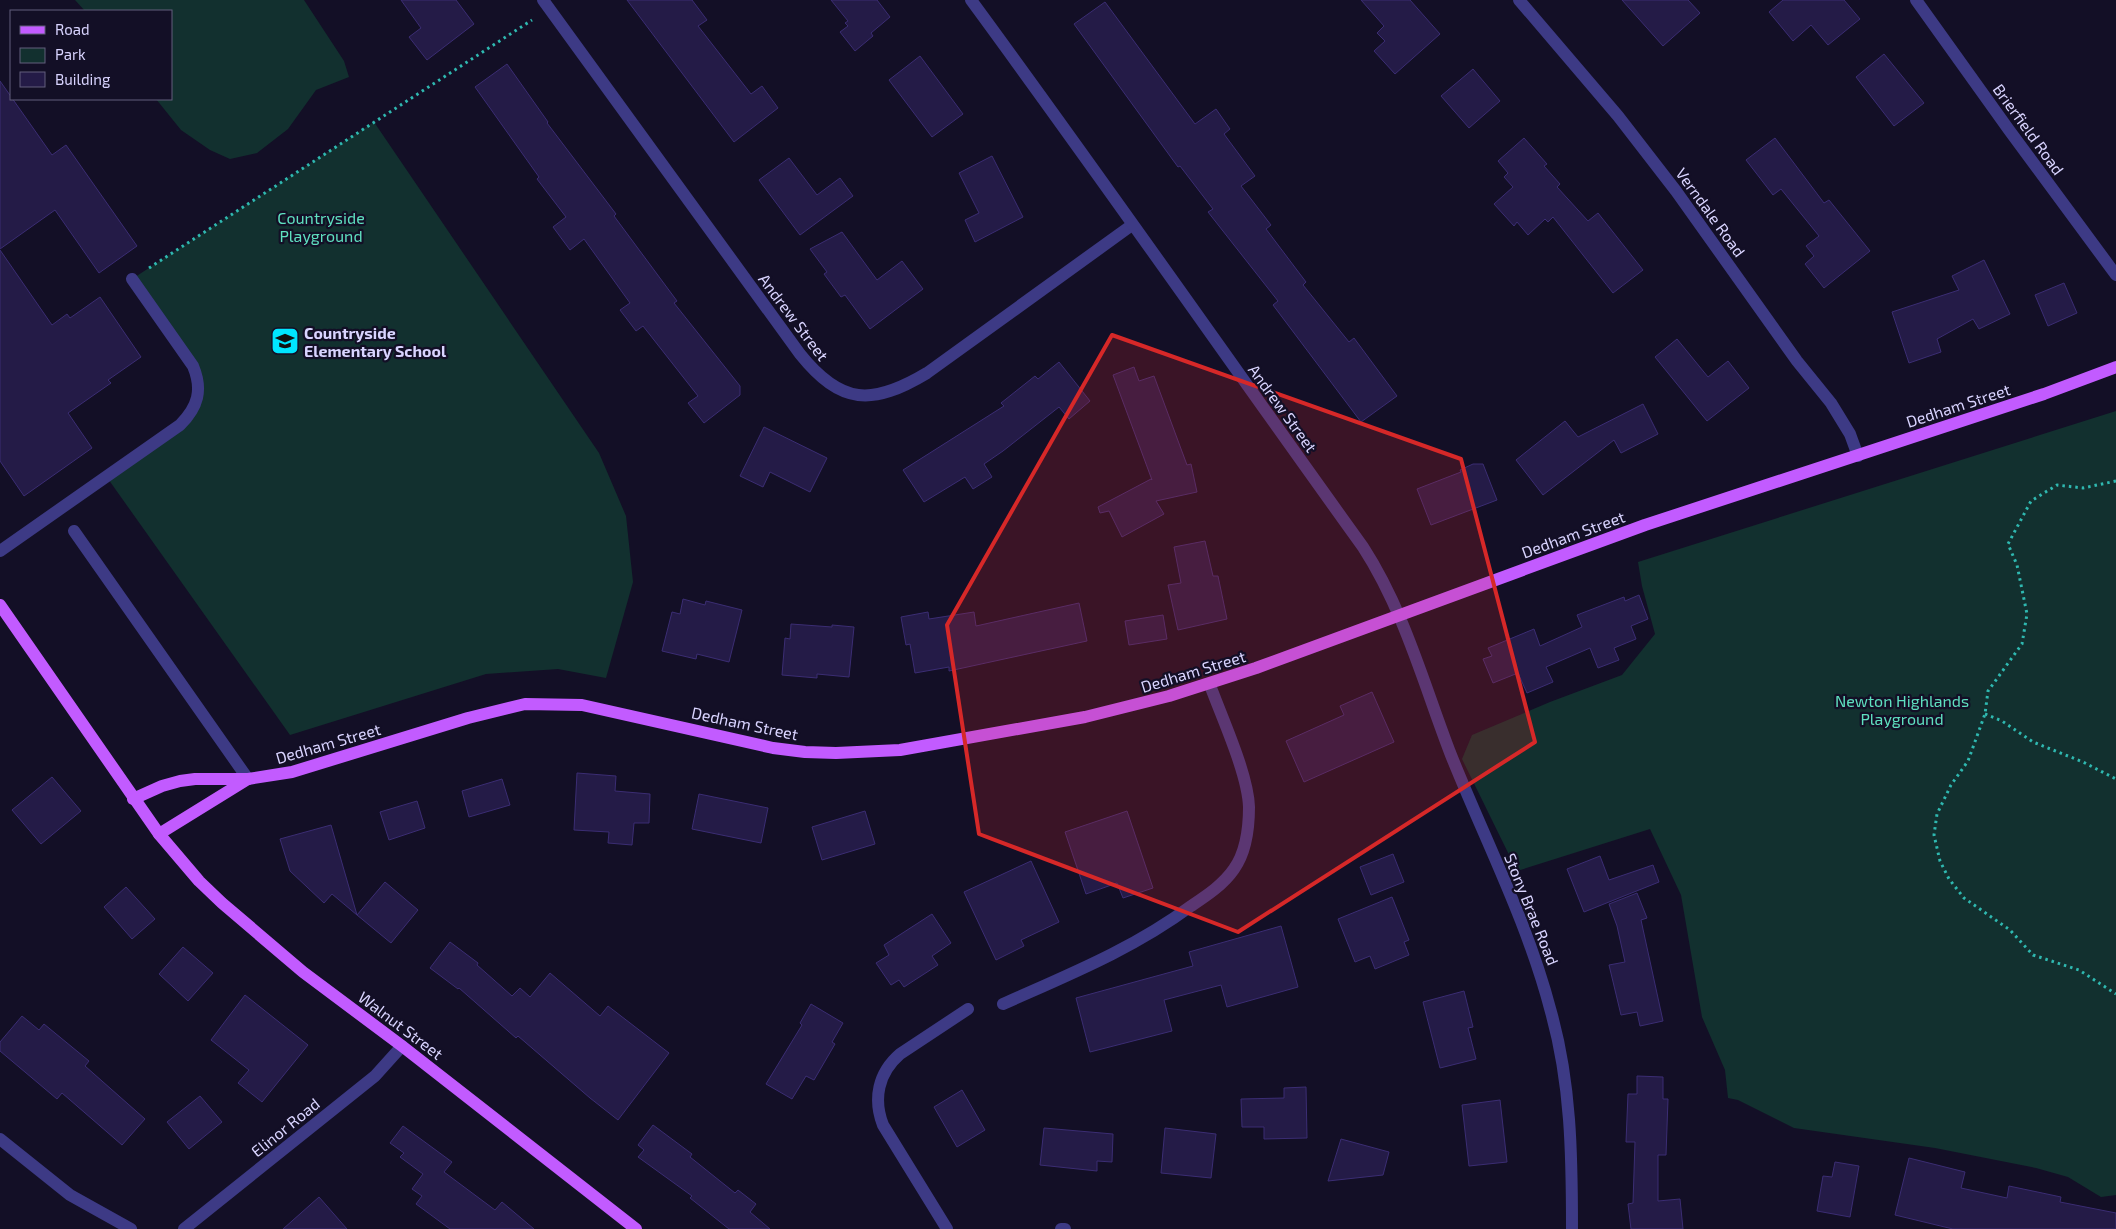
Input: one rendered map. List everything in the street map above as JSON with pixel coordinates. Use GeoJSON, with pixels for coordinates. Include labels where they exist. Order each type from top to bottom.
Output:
{"type":"FeatureCollection","features":[{"type":"Feature","properties":{"kind":"main road","name":"Dedham Street"},"geometry":{"type":"LineString","coordinates":[[133,799],[162,786],[180,781],[195,779],[248,779],[315,766],[468,718],[524,704],[582,705],[773,748],[805,752],[866,752],[933,746],[1085,717],[1210,685],[1645,525],[2044,394],[2116,367]]}},
{"type":"Feature","properties":{"kind":"main road"},"geometry":{"type":"LineString","coordinates":[[0,606],[159,834]]}},
{"type":"Feature","properties":{"kind":"main road","name":"Dedham Street"},"geometry":{"type":"LineString","coordinates":[[159,834],[248,779]]}},
{"type":"Feature","properties":{"kind":"main road","name":"Walnut Street"},"geometry":{"type":"LineString","coordinates":[[159,834],[199,881],[248,927],[303,972],[402,1046],[636,1229]]}},
{"type":"Feature","properties":{"kind":"street","name":"Andrew Street"},"geometry":{"type":"LineString","coordinates":[[971,0],[1056,116],[1363,547],[1376,567],[1399,615]]}},
{"type":"Feature","properties":{"kind":"street","name":"Verndale Road"},"geometry":{"type":"LineString","coordinates":[[1519,0],[1618,116],[1676,191],[1765,317],[1830,403],[1850,434],[1858,456]]}},
{"type":"Feature","properties":{"kind":"street","name":"Brierfield Road"},"geometry":{"type":"LineString","coordinates":[[1916,0],[2020,146],[2116,275]]}},
{"type":"Feature","properties":{"kind":"street","name":"Andrew Street"},"geometry":{"type":"LineString","coordinates":[[546,4],[800,354],[825,382],[839,391],[856,395],[874,395],[892,391],[927,373],[1132,225]]}},
{"type":"Feature","properties":{"kind":"street"},"geometry":{"type":"LineString","coordinates":[[0,550],[180,425],[189,416],[196,404],[199,391],[198,378],[192,366],[132,279]]}},
{"type":"Feature","properties":{"kind":"street"},"geometry":{"type":"LineString","coordinates":[[74,531],[248,779]]}},
{"type":"Feature","properties":{"kind":"street","name":"Stony Brae Road"},"geometry":{"type":"LineString","coordinates":[[1399,615],[1452,756],[1525,934],[1552,1012],[1563,1066],[1570,1123],[1572,1229]]}},
{"type":"Feature","properties":{"kind":"street"},"geometry":{"type":"LineString","coordinates":[[1003,1004],[1142,939],[1208,894],[1234,869],[1241,856],[1246,838],[1249,805],[1241,772],[1210,685]]}},
{"type":"Feature","properties":{"kind":"street"},"geometry":{"type":"LineString","coordinates":[[947,1229],[883,1126],[878,1112],[877,1100],[879,1086],[890,1062],[968,1010]]}},
{"type":"Feature","properties":{"kind":"street","name":"Elinor Road"},"geometry":{"type":"LineString","coordinates":[[184,1229],[374,1076],[402,1046]]}},
{"type":"Feature","properties":{"kind":"street"},"geometry":{"type":"LineString","coordinates":[[0,1139],[70,1195],[131,1229]]}},
{"type":"Feature","properties":{"kind":"path"},"geometry":{"type":"LineString","coordinates":[[132,279],[546,4]]}},
{"type":"Feature","properties":{"kind":"path"},"geometry":{"type":"LineString","coordinates":[[2116,481],[2083,488],[2057,484],[2031,500],[2008,544],[2017,565],[2027,614],[2022,644],[1988,690],[1985,714],[1968,761],[1951,785],[1937,814],[1934,835],[1940,861],[1949,879],[1964,898],[2010,930],[2034,955],[2079,970],[2116,994]]}},
{"type":"Feature","properties":{"kind":"path"},"geometry":{"type":"LineString","coordinates":[[1985,714],[2002,721],[2033,742],[2083,762],[2116,779]]}},
{"type":"Feature","properties":{"kind":"highlighted area"},"geometry":{"type":"Polygon","coordinates":[[[1112,335],[1461,459],[1535,742],[1238,932],[979,834],[947,625],[1112,335]]]}},
{"type":"Feature","properties":{"kind":"green space"},"geometry":{"type":"Polygon","coordinates":[[[75,0],[304,0],[344,61],[349,77],[316,90],[288,129],[257,153],[230,159],[210,150],[181,130],[157,100],[172,100],[172,10],[84,10],[75,0]]]}},
{"type":"Feature","properties":{"kind":"green space","name":"Countryside Playground"},"geometry":{"type":"Polygon","coordinates":[[[374,122],[599,453],[626,516],[633,582],[606,678],[558,669],[486,674],[290,735],[106,476],[189,416],[198,378],[132,279],[374,122]]]}},
{"type":"Feature","properties":{"kind":"green space","name":"Newton Highlands Playground"},"geometry":{"type":"Polygon","coordinates":[[[2116,411],[2116,1195],[2101,1197],[2068,1177],[2036,1168],[1935,1148],[1794,1128],[1738,1100],[1728,1098],[1725,1070],[1702,1017],[1681,895],[1650,829],[1517,871],[1462,759],[1472,735],[1550,702],[1622,675],[1655,634],[1642,586],[1638,562],[2116,411]]]}},
{"type":"Feature","properties":{"kind":"building"},"geometry":{"type":"Polygon","coordinates":[[[401,0],[456,0],[474,24],[427,60],[409,37],[421,28],[401,0]]]}},
{"type":"Feature","properties":{"kind":"building"},"geometry":{"type":"Polygon","coordinates":[[[627,0],[692,0],[707,20],[698,26],[751,94],[762,86],[778,108],[734,142],[627,0]]]}},
{"type":"Feature","properties":{"kind":"building"},"geometry":{"type":"Polygon","coordinates":[[[831,0],[877,0],[890,17],[871,33],[873,36],[855,51],[840,32],[848,26],[845,23],[848,21],[831,0]]]}},
{"type":"Feature","properties":{"kind":"building"},"geometry":{"type":"Polygon","coordinates":[[[1361,0],[1410,0],[1440,34],[1395,74],[1374,51],[1385,41],[1377,33],[1384,26],[1361,0]]]}},
{"type":"Feature","properties":{"kind":"building"},"geometry":{"type":"Polygon","coordinates":[[[1622,0],[1688,0],[1700,13],[1663,46],[1622,0]]]}},
{"type":"Feature","properties":{"kind":"building"},"geometry":{"type":"Polygon","coordinates":[[[1783,0],[1844,0],[1860,19],[1828,45],[1811,25],[1793,41],[1769,12],[1783,0]]]}},
{"type":"Feature","properties":{"kind":"building"},"geometry":{"type":"Polygon","coordinates":[[[1105,2],[1195,124],[1216,109],[1230,129],[1224,134],[1255,176],[1241,186],[1271,225],[1266,229],[1306,282],[1303,285],[1349,342],[1354,338],[1397,396],[1361,422],[1273,305],[1278,301],[1208,212],[1213,209],[1180,166],[1178,167],[1074,24],[1105,2]]]}},
{"type":"Feature","properties":{"kind":"building"},"geometry":{"type":"Polygon","coordinates":[[[1884,54],[1924,103],[1894,126],[1856,77],[1884,54]]]}},
{"type":"Feature","properties":{"kind":"building"},"geometry":{"type":"Polygon","coordinates":[[[920,56],[963,114],[932,137],[889,80],[920,56]]]}},
{"type":"Feature","properties":{"kind":"building"},"geometry":{"type":"Polygon","coordinates":[[[507,64],[547,123],[616,214],[614,216],[677,301],[674,303],[740,386],[740,395],[704,423],[688,403],[698,396],[643,326],[636,331],[620,310],[630,303],[584,239],[570,250],[553,227],[566,217],[537,179],[539,177],[475,87],[507,64]]]}},
{"type":"Feature","properties":{"kind":"building"},"geometry":{"type":"Polygon","coordinates":[[[1473,69],[1500,101],[1469,128],[1441,96],[1473,69]]]}},
{"type":"Feature","properties":{"kind":"building"},"geometry":{"type":"Polygon","coordinates":[[[0,81],[10,95],[10,100],[13,100],[52,155],[66,145],[137,246],[99,273],[55,210],[0,249],[0,81]]]}},
{"type":"Feature","properties":{"kind":"building"},"geometry":{"type":"Polygon","coordinates":[[[1524,138],[1547,164],[1544,166],[1560,184],[1557,187],[1588,221],[1598,213],[1643,270],[1613,293],[1553,217],[1548,222],[1545,219],[1528,235],[1517,222],[1514,226],[1494,204],[1513,187],[1504,177],[1508,173],[1498,161],[1524,138]]]}},
{"type":"Feature","properties":{"kind":"building"},"geometry":{"type":"Polygon","coordinates":[[[1775,138],[1824,203],[1829,200],[1870,251],[1824,288],[1805,264],[1814,256],[1806,246],[1819,236],[1781,189],[1773,195],[1746,160],[1775,138]]]}},
{"type":"Feature","properties":{"kind":"building"},"geometry":{"type":"Polygon","coordinates":[[[992,156],[1023,217],[975,242],[965,220],[979,213],[959,173],[992,156]]]}},
{"type":"Feature","properties":{"kind":"building"},"geometry":{"type":"Polygon","coordinates":[[[789,158],[817,195],[840,178],[853,196],[800,235],[759,180],[789,158]]]}},
{"type":"Feature","properties":{"kind":"building"},"geometry":{"type":"Polygon","coordinates":[[[842,232],[877,280],[902,261],[923,289],[870,329],[845,295],[841,297],[824,274],[827,272],[810,249],[842,232]]]}},
{"type":"Feature","properties":{"kind":"building"},"geometry":{"type":"Polygon","coordinates":[[[0,250],[52,325],[67,314],[70,318],[100,297],[141,357],[108,380],[111,383],[68,413],[92,448],[24,496],[0,461],[0,250]]]}},
{"type":"Feature","properties":{"kind":"building"},"geometry":{"type":"Polygon","coordinates":[[[1984,260],[2010,314],[1979,329],[1973,319],[1937,339],[1941,352],[1909,363],[1892,312],[1959,290],[1952,276],[1984,260]]]}},
{"type":"Feature","properties":{"kind":"building"},"geometry":{"type":"Polygon","coordinates":[[[2064,283],[2077,313],[2048,326],[2035,295],[2064,283]]]}},
{"type":"Feature","properties":{"kind":"building"},"geometry":{"type":"Polygon","coordinates":[[[1677,339],[1708,377],[1728,361],[1749,388],[1707,421],[1655,357],[1677,339]]]}},
{"type":"Feature","properties":{"kind":"building"},"geometry":{"type":"Polygon","coordinates":[[[1059,362],[1090,401],[1069,419],[1059,407],[984,464],[992,477],[973,489],[965,477],[924,502],[903,470],[1004,406],[1001,403],[1035,376],[1038,379],[1059,362]]]}},
{"type":"Feature","properties":{"kind":"building"},"geometry":{"type":"Polygon","coordinates":[[[1134,367],[1139,381],[1154,376],[1187,465],[1191,464],[1197,492],[1156,501],[1164,514],[1122,537],[1109,511],[1100,513],[1098,507],[1152,480],[1113,375],[1134,367]]]}},
{"type":"Feature","properties":{"kind":"building"},"geometry":{"type":"Polygon","coordinates":[[[1643,404],[1658,434],[1621,453],[1614,440],[1543,495],[1516,460],[1565,421],[1578,437],[1643,404]]]}},
{"type":"Feature","properties":{"kind":"building"},"geometry":{"type":"Polygon","coordinates":[[[764,427],[827,458],[810,492],[770,472],[763,487],[740,476],[764,427]]]}},
{"type":"Feature","properties":{"kind":"building"},"geometry":{"type":"Polygon","coordinates":[[[1473,464],[1483,464],[1497,500],[1431,525],[1417,489],[1461,472],[1460,470],[1473,464]]]}},
{"type":"Feature","properties":{"kind":"building"},"geometry":{"type":"Polygon","coordinates":[[[1205,541],[1213,576],[1218,576],[1227,619],[1178,630],[1168,585],[1181,583],[1174,547],[1205,541]]]}},
{"type":"Feature","properties":{"kind":"building"},"geometry":{"type":"Polygon","coordinates":[[[1639,595],[1648,619],[1631,626],[1636,639],[1614,648],[1619,660],[1598,668],[1590,648],[1546,667],[1553,682],[1527,693],[1518,673],[1493,683],[1483,659],[1492,656],[1488,648],[1534,629],[1540,646],[1582,627],[1577,615],[1624,597],[1625,601],[1639,595]]]}},
{"type":"Feature","properties":{"kind":"building"},"geometry":{"type":"Polygon","coordinates":[[[683,599],[705,605],[706,601],[742,610],[729,662],[697,654],[696,659],[662,651],[672,612],[680,614],[683,599]]]}},
{"type":"Feature","properties":{"kind":"building"},"geometry":{"type":"Polygon","coordinates":[[[1079,603],[1087,641],[949,671],[949,667],[915,673],[910,644],[906,645],[901,617],[928,612],[929,619],[974,612],[976,626],[1079,603]]]}},
{"type":"Feature","properties":{"kind":"building"},"geometry":{"type":"Polygon","coordinates":[[[1163,615],[1167,639],[1129,645],[1125,621],[1163,615]]]}},
{"type":"Feature","properties":{"kind":"building"},"geometry":{"type":"Polygon","coordinates":[[[791,624],[854,627],[849,677],[817,674],[817,678],[782,675],[785,638],[790,639],[791,624]]]}},
{"type":"Feature","properties":{"kind":"building"},"geometry":{"type":"Polygon","coordinates":[[[1372,692],[1394,742],[1304,782],[1286,741],[1344,715],[1340,706],[1372,692]]]}},
{"type":"Feature","properties":{"kind":"building"},"geometry":{"type":"Polygon","coordinates":[[[577,773],[616,776],[615,791],[650,794],[649,823],[634,823],[632,845],[608,843],[609,832],[574,830],[577,773]]]}},
{"type":"Feature","properties":{"kind":"building"},"geometry":{"type":"Polygon","coordinates":[[[52,777],[81,811],[41,844],[12,810],[52,777]]]}},
{"type":"Feature","properties":{"kind":"building"},"geometry":{"type":"Polygon","coordinates":[[[502,779],[510,805],[469,817],[462,791],[502,779]]]}},
{"type":"Feature","properties":{"kind":"building"},"geometry":{"type":"Polygon","coordinates":[[[699,794],[768,808],[761,843],[692,829],[699,794]]]}},
{"type":"Feature","properties":{"kind":"building"},"geometry":{"type":"Polygon","coordinates":[[[417,801],[425,828],[389,840],[380,812],[417,801]]]}},
{"type":"Feature","properties":{"kind":"building"},"geometry":{"type":"Polygon","coordinates":[[[865,811],[875,844],[822,860],[812,827],[865,811]]]}},
{"type":"Feature","properties":{"kind":"building"},"geometry":{"type":"Polygon","coordinates":[[[1127,811],[1153,888],[1123,898],[1117,883],[1086,894],[1065,832],[1127,811]]]}},
{"type":"Feature","properties":{"kind":"building"},"geometry":{"type":"Polygon","coordinates":[[[331,825],[357,915],[332,894],[324,903],[290,871],[280,839],[331,825]]]}},
{"type":"Feature","properties":{"kind":"building"},"geometry":{"type":"Polygon","coordinates":[[[1393,854],[1404,882],[1371,895],[1360,867],[1393,854]]]}},
{"type":"Feature","properties":{"kind":"building"},"geometry":{"type":"Polygon","coordinates":[[[1600,856],[1609,880],[1653,865],[1659,882],[1584,912],[1567,869],[1600,856]]]}},
{"type":"Feature","properties":{"kind":"building"},"geometry":{"type":"Polygon","coordinates":[[[1031,861],[1059,922],[1021,940],[1024,946],[996,960],[964,892],[1031,861]]]}},
{"type":"Feature","properties":{"kind":"building"},"geometry":{"type":"Polygon","coordinates":[[[385,882],[418,910],[391,943],[357,915],[385,882]]]}},
{"type":"Feature","properties":{"kind":"building"},"geometry":{"type":"Polygon","coordinates":[[[126,887],[155,919],[132,939],[104,907],[126,887]]]}},
{"type":"Feature","properties":{"kind":"building"},"geometry":{"type":"Polygon","coordinates":[[[1637,893],[1647,918],[1641,920],[1663,1021],[1640,1026],[1637,1012],[1621,1015],[1609,965],[1625,962],[1617,926],[1609,904],[1637,893]]]}},
{"type":"Feature","properties":{"kind":"building"},"geometry":{"type":"Polygon","coordinates":[[[1392,897],[1409,940],[1404,942],[1409,955],[1375,969],[1370,956],[1355,962],[1338,919],[1392,897]]]}},
{"type":"Feature","properties":{"kind":"building"},"geometry":{"type":"Polygon","coordinates":[[[932,914],[951,943],[932,956],[938,965],[904,987],[899,980],[891,985],[876,963],[889,955],[884,945],[932,914]]]}},
{"type":"Feature","properties":{"kind":"building"},"geometry":{"type":"Polygon","coordinates":[[[1281,926],[1298,987],[1227,1007],[1221,985],[1164,1000],[1172,1031],[1090,1052],[1076,998],[1193,966],[1189,952],[1281,926]]]}},
{"type":"Feature","properties":{"kind":"building"},"geometry":{"type":"Polygon","coordinates":[[[450,942],[478,963],[477,965],[512,996],[520,988],[530,997],[550,973],[600,1016],[608,1006],[669,1053],[618,1120],[518,1036],[516,1038],[459,988],[430,968],[450,942]]]}},
{"type":"Feature","properties":{"kind":"building"},"geometry":{"type":"Polygon","coordinates":[[[183,947],[213,973],[188,1001],[159,974],[183,947]]]}},
{"type":"Feature","properties":{"kind":"building"},"geometry":{"type":"Polygon","coordinates":[[[1464,991],[1473,1027],[1468,1028],[1476,1059],[1440,1068],[1423,1002],[1464,991]]]}},
{"type":"Feature","properties":{"kind":"building"},"geometry":{"type":"Polygon","coordinates":[[[245,995],[308,1045],[262,1102],[238,1083],[249,1070],[211,1040],[245,995]]]}},
{"type":"Feature","properties":{"kind":"building"},"geometry":{"type":"Polygon","coordinates":[[[811,1004],[843,1023],[832,1042],[835,1044],[814,1080],[806,1076],[792,1099],[766,1084],[802,1025],[800,1023],[811,1004]]]}},
{"type":"Feature","properties":{"kind":"building"},"geometry":{"type":"Polygon","coordinates":[[[22,1016],[39,1030],[44,1024],[89,1061],[85,1066],[145,1119],[122,1145],[62,1093],[57,1099],[0,1051],[0,1042],[22,1016]]]}},
{"type":"Feature","properties":{"kind":"building"},"geometry":{"type":"Polygon","coordinates":[[[1637,1076],[1663,1077],[1663,1099],[1668,1099],[1666,1155],[1658,1155],[1658,1201],[1680,1199],[1683,1229],[1631,1229],[1628,1204],[1633,1203],[1635,1142],[1626,1142],[1628,1094],[1637,1094],[1637,1076]]]}},
{"type":"Feature","properties":{"kind":"building"},"geometry":{"type":"Polygon","coordinates":[[[1306,1087],[1307,1138],[1264,1139],[1264,1127],[1242,1127],[1241,1099],[1284,1098],[1284,1088],[1306,1087]]]}},
{"type":"Feature","properties":{"kind":"building"},"geometry":{"type":"Polygon","coordinates":[[[962,1090],[985,1130],[957,1147],[934,1107],[962,1090]]]}},
{"type":"Feature","properties":{"kind":"building"},"geometry":{"type":"Polygon","coordinates":[[[200,1096],[222,1122],[189,1149],[167,1122],[200,1096]]]}},
{"type":"Feature","properties":{"kind":"building"},"geometry":{"type":"Polygon","coordinates":[[[1500,1100],[1507,1162],[1469,1166],[1462,1105],[1500,1100]]]}},
{"type":"Feature","properties":{"kind":"building"},"geometry":{"type":"Polygon","coordinates":[[[653,1125],[692,1154],[690,1157],[735,1193],[738,1190],[756,1204],[750,1212],[770,1229],[729,1229],[690,1198],[692,1196],[638,1157],[644,1150],[638,1145],[653,1125]]]}},
{"type":"Feature","properties":{"kind":"building"},"geometry":{"type":"Polygon","coordinates":[[[403,1126],[452,1162],[444,1172],[495,1210],[502,1202],[534,1229],[450,1229],[416,1204],[422,1196],[412,1189],[423,1174],[400,1157],[404,1153],[390,1143],[403,1126]]]}},
{"type":"Feature","properties":{"kind":"building"},"geometry":{"type":"Polygon","coordinates":[[[1044,1128],[1113,1134],[1112,1162],[1097,1161],[1097,1171],[1040,1165],[1044,1128]]]}},
{"type":"Feature","properties":{"kind":"building"},"geometry":{"type":"Polygon","coordinates":[[[1165,1128],[1216,1134],[1211,1178],[1161,1173],[1165,1128]]]}},
{"type":"Feature","properties":{"kind":"building"},"geometry":{"type":"Polygon","coordinates":[[[1341,1139],[1389,1152],[1383,1175],[1328,1181],[1341,1139]]]}},
{"type":"Feature","properties":{"kind":"building"},"geometry":{"type":"Polygon","coordinates":[[[1909,1158],[1965,1172],[1961,1188],[2007,1198],[2009,1186],[2061,1197],[2060,1202],[2116,1213],[2116,1229],[1953,1229],[1895,1215],[1909,1158]]]}},
{"type":"Feature","properties":{"kind":"building"},"geometry":{"type":"Polygon","coordinates":[[[1835,1162],[1859,1166],[1850,1217],[1817,1211],[1823,1176],[1832,1177],[1835,1162]]]}},
{"type":"Feature","properties":{"kind":"building"},"geometry":{"type":"Polygon","coordinates":[[[319,1197],[347,1229],[283,1229],[319,1197]]]}},
{"type":"Feature","properties":{"kind":"place","name":"Countryside Elementary School"},"geometry":{"type":"Point","coordinates":[285,341]}}]}
